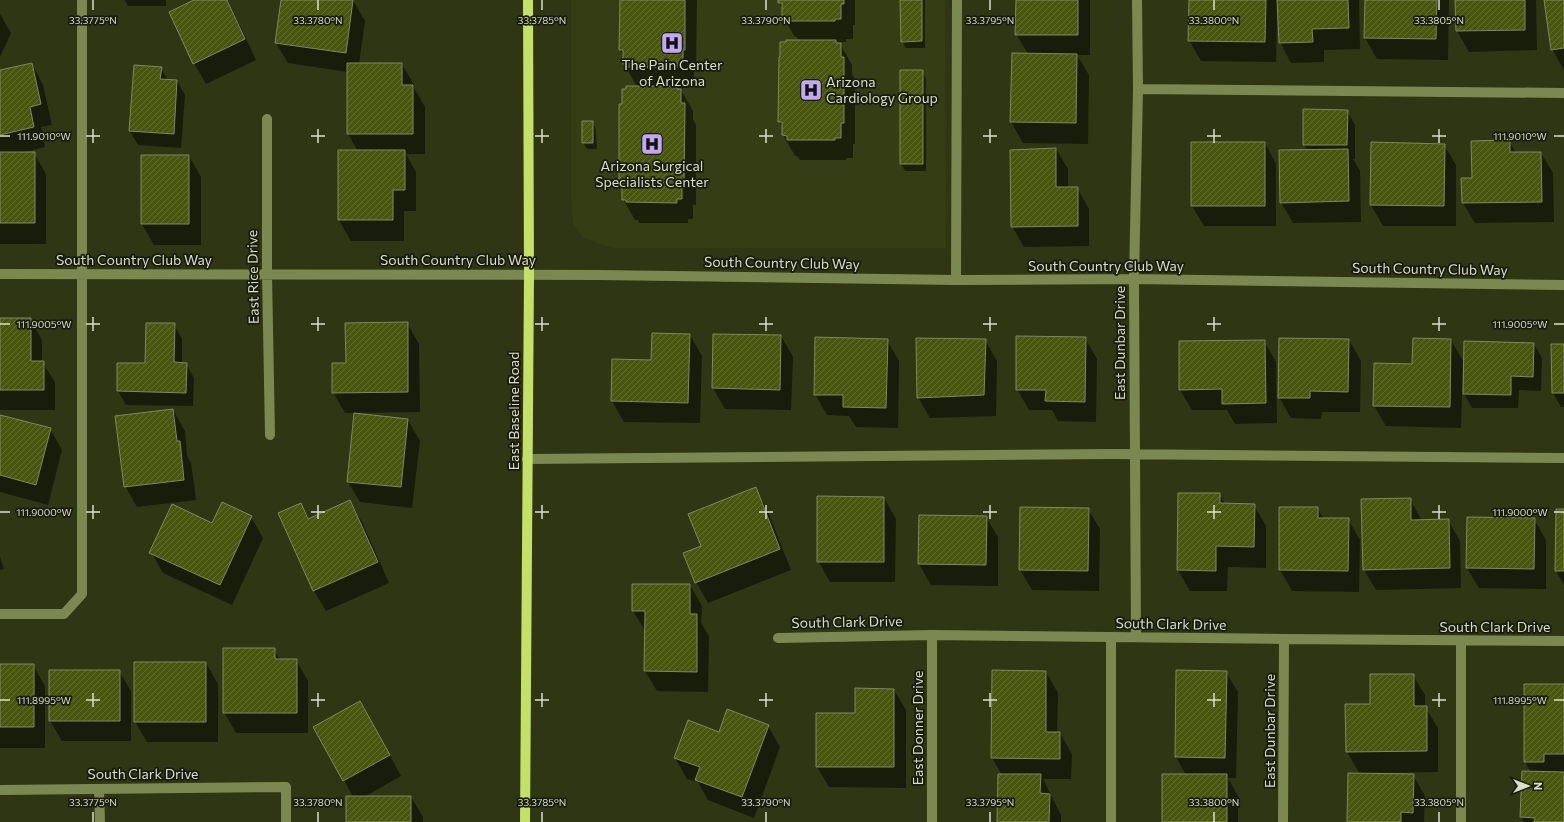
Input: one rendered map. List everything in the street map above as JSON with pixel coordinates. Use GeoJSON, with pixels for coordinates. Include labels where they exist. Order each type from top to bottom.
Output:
{"type":"FeatureCollection","features":[{"type":"Feature","properties":{"kind":"main road","name":"East Baseline Road"},"geometry":{"type":"LineString","coordinates":[[525,822],[529,274],[528,0]]}},
{"type":"Feature","properties":{"kind":"street"},"geometry":{"type":"LineString","coordinates":[[0,614],[64,614],[82,594],[82,0]]}},
{"type":"Feature","properties":{"kind":"street"},"geometry":{"type":"LineString","coordinates":[[956,280],[957,0]]}},
{"type":"Feature","properties":{"kind":"street","name":"East Dunbar Drive"},"geometry":{"type":"LineString","coordinates":[[1136,637],[1134,279],[1138,89],[1137,0]]}},
{"type":"Feature","properties":{"kind":"street"},"geometry":{"type":"LineString","coordinates":[[1138,89],[1564,93]]}},
{"type":"Feature","properties":{"kind":"street","name":"East Rice Drive"},"geometry":{"type":"LineString","coordinates":[[266,119],[266,274],[270,435]]}},
{"type":"Feature","properties":{"kind":"street","name":"South Country Club Way"},"geometry":{"type":"LineString","coordinates":[[0,274],[529,274],[956,280],[1134,279],[1564,285]]}},
{"type":"Feature","properties":{"kind":"street"},"geometry":{"type":"LineString","coordinates":[[528,459],[1134,454],[1564,458]]}},
{"type":"Feature","properties":{"kind":"street","name":"South Clark Drive"},"geometry":{"type":"LineString","coordinates":[[778,638],[932,634],[1111,638],[1564,641]]}},
{"type":"Feature","properties":{"kind":"street","name":"East Donner Drive"},"geometry":{"type":"LineString","coordinates":[[932,634],[932,822]]}},
{"type":"Feature","properties":{"kind":"street"},"geometry":{"type":"LineString","coordinates":[[1111,638],[1111,822]]}},
{"type":"Feature","properties":{"kind":"street","name":"East Dunbar Drive"},"geometry":{"type":"LineString","coordinates":[[1283,822],[1284,639]]}},
{"type":"Feature","properties":{"kind":"street"},"geometry":{"type":"LineString","coordinates":[[1461,641],[1461,822]]}},
{"type":"Feature","properties":{"kind":"street","name":"South Clark Drive"},"geometry":{"type":"LineString","coordinates":[[0,790],[286,787],[286,822]]}},
{"type":"Feature","properties":{"kind":"street"},"geometry":{"type":"LineString","coordinates":[[99,789],[100,822]]}},
{"type":"Feature","properties":{"kind":"shaded area"},"geometry":{"type":"Polygon","coordinates":[[[571,0],[945,0],[946,248],[614,248],[582,236],[573,223],[571,196],[571,0]]]}},
{"type":"Feature","properties":{"kind":"building"},"geometry":{"type":"Polygon","coordinates":[[[194,0],[227,0],[245,39],[193,64],[169,12],[194,0]]]}},
{"type":"Feature","properties":{"kind":"building"},"geometry":{"type":"Polygon","coordinates":[[[281,0],[353,0],[346,53],[275,43],[281,0]]]}},
{"type":"Feature","properties":{"kind":"building"},"geometry":{"type":"Polygon","coordinates":[[[620,0],[685,0],[685,50],[683,50],[683,63],[677,63],[677,68],[627,67],[627,65],[623,64],[623,50],[619,50],[620,0]]]}},
{"type":"Feature","properties":{"kind":"building"},"geometry":{"type":"Polygon","coordinates":[[[778,0],[844,0],[844,4],[841,4],[841,19],[835,19],[835,21],[787,21],[787,17],[782,17],[782,3],[778,3],[778,0]]]}},
{"type":"Feature","properties":{"kind":"building"},"geometry":{"type":"Polygon","coordinates":[[[900,0],[922,0],[922,41],[901,42],[900,0]]]}},
{"type":"Feature","properties":{"kind":"building"},"geometry":{"type":"Polygon","coordinates":[[[1016,0],[1078,0],[1078,35],[1015,35],[1016,0]]]}},
{"type":"Feature","properties":{"kind":"building"},"geometry":{"type":"Polygon","coordinates":[[[1189,0],[1266,0],[1265,42],[1188,41],[1189,0]]]}},
{"type":"Feature","properties":{"kind":"building"},"geometry":{"type":"Polygon","coordinates":[[[1277,0],[1348,0],[1349,28],[1312,29],[1313,42],[1279,43],[1277,0]]]}},
{"type":"Feature","properties":{"kind":"building"},"geometry":{"type":"Polygon","coordinates":[[[1365,0],[1437,0],[1436,39],[1364,38],[1365,0]]]}},
{"type":"Feature","properties":{"kind":"building"},"geometry":{"type":"Polygon","coordinates":[[[1455,0],[1525,0],[1525,30],[1456,31],[1455,0]]]}},
{"type":"Feature","properties":{"kind":"building"},"geometry":{"type":"Polygon","coordinates":[[[1544,0],[1564,0],[1564,48],[1551,50],[1544,0]]]}},
{"type":"Feature","properties":{"kind":"building","name":"Arizona Cardiology Group"},"geometry":{"type":"Polygon","coordinates":[[[786,40],[836,40],[836,43],[841,43],[841,57],[844,57],[844,123],[841,123],[841,138],[835,138],[835,140],[787,140],[787,136],[782,135],[782,122],[778,122],[779,57],[780,42],[786,42],[786,40]]]}},
{"type":"Feature","properties":{"kind":"building"},"geometry":{"type":"Polygon","coordinates":[[[1012,53],[1077,54],[1076,123],[1010,122],[1012,53]]]}},
{"type":"Feature","properties":{"kind":"building"},"geometry":{"type":"Polygon","coordinates":[[[32,63],[41,104],[30,107],[34,127],[0,135],[0,70],[32,63]]]}},
{"type":"Feature","properties":{"kind":"building"},"geometry":{"type":"Polygon","coordinates":[[[347,63],[402,63],[402,85],[413,85],[413,134],[347,134],[347,63]]]}},
{"type":"Feature","properties":{"kind":"building"},"geometry":{"type":"Polygon","coordinates":[[[134,65],[162,67],[160,79],[177,80],[174,134],[129,131],[134,65]]]}},
{"type":"Feature","properties":{"kind":"building"},"geometry":{"type":"Polygon","coordinates":[[[900,70],[923,70],[923,164],[900,164],[900,70]]]}},
{"type":"Feature","properties":{"kind":"building","name":"Arizona Surgical Specialists Center"},"geometry":{"type":"Polygon","coordinates":[[[626,86],[677,86],[677,89],[681,89],[681,103],[685,103],[684,185],[682,185],[682,199],[677,199],[677,203],[626,202],[626,200],[622,200],[622,186],[619,186],[619,104],[622,104],[622,89],[626,89],[626,86]]]}},
{"type":"Feature","properties":{"kind":"building"},"geometry":{"type":"Polygon","coordinates":[[[1303,109],[1348,110],[1347,145],[1303,145],[1303,109]]]}},
{"type":"Feature","properties":{"kind":"building"},"geometry":{"type":"Polygon","coordinates":[[[582,121],[593,121],[593,143],[582,143],[582,121]]]}},
{"type":"Feature","properties":{"kind":"building"},"geometry":{"type":"Polygon","coordinates":[[[1510,140],[1510,152],[1541,152],[1542,202],[1462,203],[1461,178],[1472,178],[1471,141],[1510,140]]]}},
{"type":"Feature","properties":{"kind":"building"},"geometry":{"type":"Polygon","coordinates":[[[1191,142],[1265,142],[1265,206],[1191,206],[1191,142]]]}},
{"type":"Feature","properties":{"kind":"building"},"geometry":{"type":"Polygon","coordinates":[[[1371,142],[1445,144],[1444,206],[1370,205],[1371,142]]]}},
{"type":"Feature","properties":{"kind":"building"},"geometry":{"type":"Polygon","coordinates":[[[1056,148],[1056,187],[1078,187],[1078,226],[1011,227],[1010,150],[1056,148]]]}},
{"type":"Feature","properties":{"kind":"building"},"geometry":{"type":"Polygon","coordinates":[[[1348,149],[1349,201],[1280,203],[1279,150],[1348,149]]]}},
{"type":"Feature","properties":{"kind":"building"},"geometry":{"type":"Polygon","coordinates":[[[338,150],[405,150],[405,190],[393,190],[393,220],[338,220],[338,150]]]}},
{"type":"Feature","properties":{"kind":"building"},"geometry":{"type":"Polygon","coordinates":[[[0,152],[35,152],[35,223],[0,223],[0,152]]]}},
{"type":"Feature","properties":{"kind":"building"},"geometry":{"type":"Polygon","coordinates":[[[141,155],[189,155],[189,224],[141,224],[141,155]]]}},
{"type":"Feature","properties":{"kind":"building"},"geometry":{"type":"Polygon","coordinates":[[[0,318],[31,318],[31,361],[44,361],[44,390],[0,390],[0,318]]]}},
{"type":"Feature","properties":{"kind":"building"},"geometry":{"type":"Polygon","coordinates":[[[408,322],[408,392],[332,393],[332,363],[346,363],[345,323],[408,322]]]}},
{"type":"Feature","properties":{"kind":"building"},"geometry":{"type":"Polygon","coordinates":[[[146,323],[175,323],[174,362],[187,363],[186,393],[117,391],[117,363],[145,363],[146,323]]]}},
{"type":"Feature","properties":{"kind":"building"},"geometry":{"type":"Polygon","coordinates":[[[652,333],[690,334],[688,403],[611,401],[612,359],[651,360],[652,333]]]}},
{"type":"Feature","properties":{"kind":"building"},"geometry":{"type":"Polygon","coordinates":[[[713,334],[781,335],[780,390],[712,388],[713,334]]]}},
{"type":"Feature","properties":{"kind":"building"},"geometry":{"type":"Polygon","coordinates":[[[1016,336],[1086,337],[1085,402],[1045,401],[1046,390],[1016,390],[1016,336]]]}},
{"type":"Feature","properties":{"kind":"building"},"geometry":{"type":"Polygon","coordinates":[[[815,337],[888,339],[886,408],[843,407],[843,395],[814,395],[815,337]]]}},
{"type":"Feature","properties":{"kind":"building"},"geometry":{"type":"Polygon","coordinates":[[[916,338],[986,339],[984,395],[917,398],[916,338]]]}},
{"type":"Feature","properties":{"kind":"building"},"geometry":{"type":"Polygon","coordinates":[[[1279,338],[1349,339],[1348,392],[1310,391],[1310,398],[1278,398],[1279,338]]]}},
{"type":"Feature","properties":{"kind":"building"},"geometry":{"type":"Polygon","coordinates":[[[1413,338],[1451,339],[1450,407],[1373,406],[1374,363],[1412,364],[1413,338]]]}},
{"type":"Feature","properties":{"kind":"building"},"geometry":{"type":"Polygon","coordinates":[[[1265,340],[1266,403],[1222,404],[1222,389],[1179,390],[1179,341],[1265,340]]]}},
{"type":"Feature","properties":{"kind":"building"},"geometry":{"type":"Polygon","coordinates":[[[1464,341],[1534,343],[1533,377],[1511,376],[1511,395],[1463,394],[1464,341]]]}},
{"type":"Feature","properties":{"kind":"building"},"geometry":{"type":"Polygon","coordinates":[[[1551,344],[1564,344],[1564,393],[1552,393],[1551,344]]]}},
{"type":"Feature","properties":{"kind":"building"},"geometry":{"type":"Polygon","coordinates":[[[173,409],[177,441],[180,441],[184,480],[124,487],[115,416],[173,409]]]}},
{"type":"Feature","properties":{"kind":"building"},"geometry":{"type":"Polygon","coordinates":[[[354,413],[408,419],[401,487],[347,482],[354,413]]]}},
{"type":"Feature","properties":{"kind":"building"},"geometry":{"type":"Polygon","coordinates":[[[0,415],[51,428],[36,485],[0,475],[0,415]]]}},
{"type":"Feature","properties":{"kind":"building"},"geometry":{"type":"Polygon","coordinates":[[[756,487],[780,549],[695,583],[683,553],[701,546],[688,514],[756,487]]]}},
{"type":"Feature","properties":{"kind":"building"},"geometry":{"type":"Polygon","coordinates":[[[1178,493],[1220,493],[1220,503],[1255,504],[1254,547],[1216,546],[1216,571],[1177,570],[1178,493]]]}},
{"type":"Feature","properties":{"kind":"building"},"geometry":{"type":"Polygon","coordinates":[[[817,496],[884,497],[884,562],[817,562],[817,496]]]}},
{"type":"Feature","properties":{"kind":"building"},"geometry":{"type":"Polygon","coordinates":[[[1411,498],[1411,520],[1449,519],[1450,568],[1363,570],[1361,499],[1411,498]]]}},
{"type":"Feature","properties":{"kind":"building"},"geometry":{"type":"Polygon","coordinates":[[[350,500],[378,562],[313,591],[278,513],[301,503],[308,519],[350,500]]]}},
{"type":"Feature","properties":{"kind":"building"},"geometry":{"type":"Polygon","coordinates":[[[222,502],[252,516],[220,585],[149,553],[172,504],[212,523],[222,502]]]}},
{"type":"Feature","properties":{"kind":"building"},"geometry":{"type":"Polygon","coordinates":[[[1020,507],[1089,508],[1088,571],[1019,570],[1020,507]]]}},
{"type":"Feature","properties":{"kind":"building"},"geometry":{"type":"Polygon","coordinates":[[[1279,507],[1318,507],[1318,518],[1349,518],[1348,571],[1279,570],[1279,507]]]}},
{"type":"Feature","properties":{"kind":"building"},"geometry":{"type":"Polygon","coordinates":[[[1556,509],[1564,509],[1564,571],[1555,571],[1556,509]]]}},
{"type":"Feature","properties":{"kind":"building"},"geometry":{"type":"Polygon","coordinates":[[[919,515],[987,516],[986,565],[918,564],[919,515]]]}},
{"type":"Feature","properties":{"kind":"building"},"geometry":{"type":"Polygon","coordinates":[[[1467,517],[1535,518],[1534,569],[1466,568],[1467,517]]]}},
{"type":"Feature","properties":{"kind":"building"},"geometry":{"type":"Polygon","coordinates":[[[632,584],[690,584],[690,614],[697,614],[697,672],[644,671],[645,611],[632,611],[632,584]]]}},
{"type":"Feature","properties":{"kind":"building"},"geometry":{"type":"Polygon","coordinates":[[[223,648],[275,648],[275,659],[297,659],[297,713],[223,713],[223,648]]]}},
{"type":"Feature","properties":{"kind":"building"},"geometry":{"type":"Polygon","coordinates":[[[134,662],[206,662],[206,722],[134,722],[134,662]]]}},
{"type":"Feature","properties":{"kind":"building"},"geometry":{"type":"Polygon","coordinates":[[[0,664],[34,664],[34,727],[0,727],[0,664]]]}},
{"type":"Feature","properties":{"kind":"building"},"geometry":{"type":"Polygon","coordinates":[[[49,670],[120,670],[120,721],[49,721],[49,670]]]}},
{"type":"Feature","properties":{"kind":"building"},"geometry":{"type":"Polygon","coordinates":[[[992,670],[1046,671],[1046,732],[1060,732],[1060,759],[991,758],[992,670]]]}},
{"type":"Feature","properties":{"kind":"building"},"geometry":{"type":"Polygon","coordinates":[[[1176,670],[1227,671],[1225,758],[1175,757],[1176,670]]]}},
{"type":"Feature","properties":{"kind":"building"},"geometry":{"type":"Polygon","coordinates":[[[1370,674],[1414,674],[1414,706],[1427,706],[1427,751],[1346,752],[1345,704],[1370,704],[1370,674]]]}},
{"type":"Feature","properties":{"kind":"building"},"geometry":{"type":"Polygon","coordinates":[[[1524,684],[1564,684],[1564,754],[1544,754],[1544,762],[1524,762],[1524,684]]]}},
{"type":"Feature","properties":{"kind":"building"},"geometry":{"type":"Polygon","coordinates":[[[855,688],[894,689],[894,767],[816,767],[816,713],[855,713],[855,688]]]}},
{"type":"Feature","properties":{"kind":"building"},"geometry":{"type":"Polygon","coordinates":[[[360,701],[390,755],[343,781],[313,727],[360,701]]]}},
{"type":"Feature","properties":{"kind":"building"},"geometry":{"type":"Polygon","coordinates":[[[727,709],[769,725],[742,797],[695,780],[700,767],[674,758],[688,720],[719,732],[727,709]]]}},
{"type":"Feature","properties":{"kind":"building"},"geometry":{"type":"Polygon","coordinates":[[[1522,771],[1564,772],[1564,822],[1534,822],[1535,818],[1520,817],[1522,771]]]}},
{"type":"Feature","properties":{"kind":"building"},"geometry":{"type":"Polygon","coordinates":[[[1348,773],[1414,774],[1413,813],[1401,812],[1401,822],[1347,822],[1348,773]]]}},
{"type":"Feature","properties":{"kind":"building"},"geometry":{"type":"Polygon","coordinates":[[[998,774],[1041,774],[1040,793],[1050,794],[1049,822],[997,822],[998,774]]]}},
{"type":"Feature","properties":{"kind":"building"},"geometry":{"type":"Polygon","coordinates":[[[1162,774],[1227,774],[1227,822],[1162,822],[1162,774]]]}},
{"type":"Feature","properties":{"kind":"building"},"geometry":{"type":"Polygon","coordinates":[[[346,796],[411,796],[411,822],[346,822],[346,796]]]}},
{"type":"Feature","properties":{"kind":"place","name":"The Pain Center of Arizona"},"geometry":{"type":"Point","coordinates":[672,43]}},
{"type":"Feature","properties":{"kind":"place","name":"Arizona Cardiology Group"},"geometry":{"type":"Point","coordinates":[811,90]}},
{"type":"Feature","properties":{"kind":"place","name":"Arizona Surgical Specialists Center"},"geometry":{"type":"Point","coordinates":[652,144]}}]}
